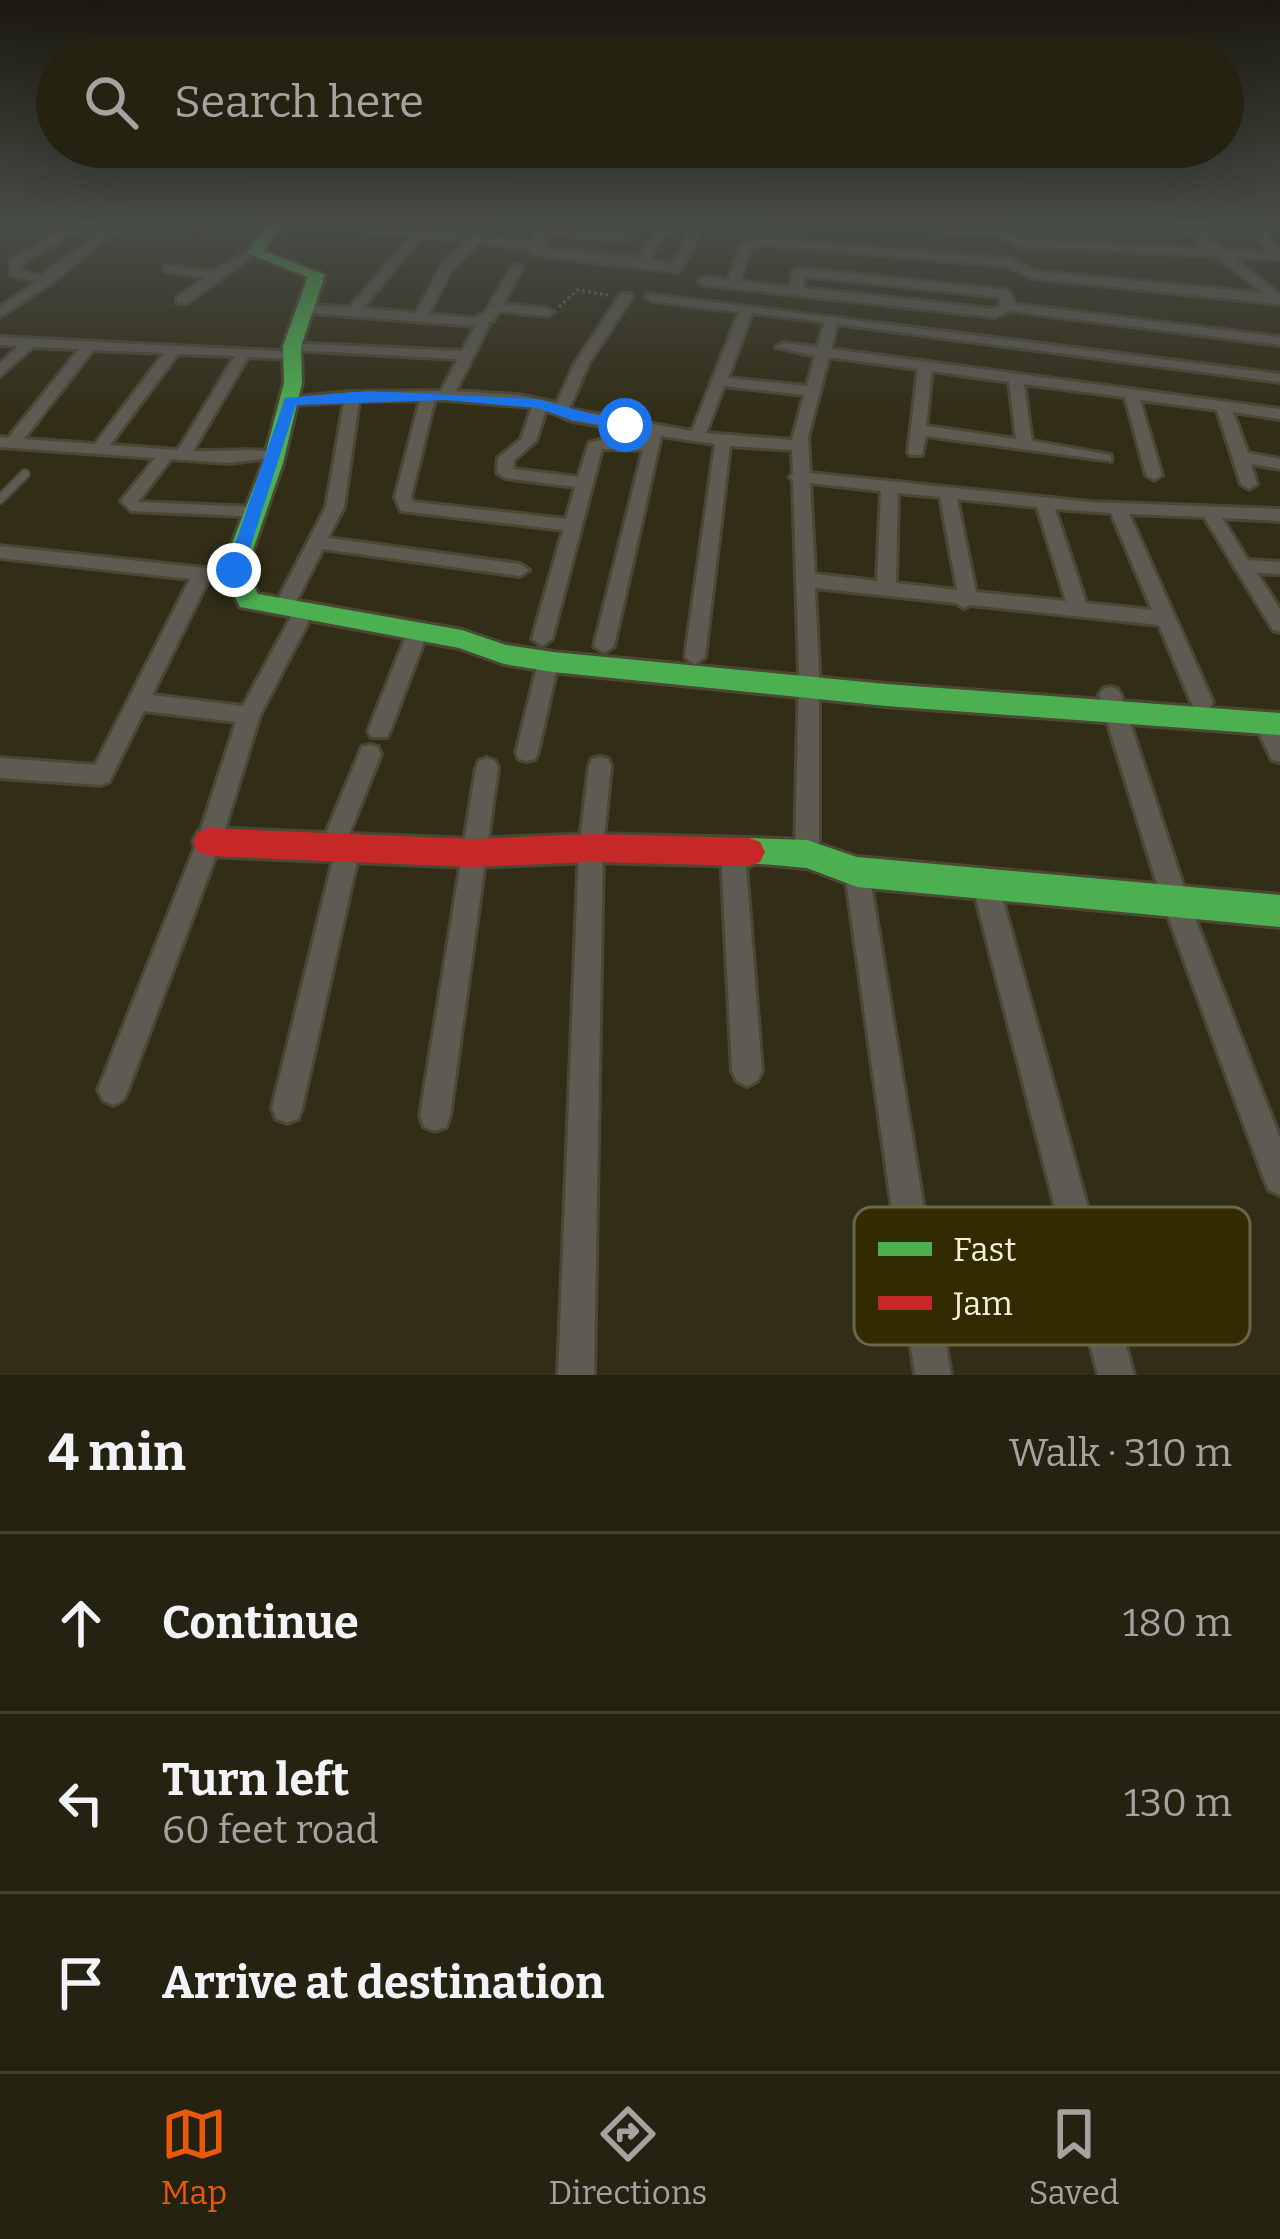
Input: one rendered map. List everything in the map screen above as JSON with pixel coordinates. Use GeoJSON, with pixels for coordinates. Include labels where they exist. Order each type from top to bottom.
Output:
{"type":"FeatureCollection","features":[{"type":"Feature","properties":{"kind":"street"},"geometry":{"type":"LineString","coordinates":[[3,308],[33,287]]}},
{"type":"Feature","properties":{"kind":"street"},"geometry":{"type":"LineString","coordinates":[[182,300],[201,287]]}},
{"type":"Feature","properties":{"kind":"street"},"geometry":{"type":"LineString","coordinates":[[242,589],[254,513],[290,401],[291,350],[312,287]]}},
{"type":"Feature","properties":{"kind":"street"},"geometry":{"type":"LineString","coordinates":[[354,311],[374,287]]}},
{"type":"Feature","properties":{"kind":"street"},"geometry":{"type":"LineString","coordinates":[[421,316],[436,287]]}},
{"type":"Feature","properties":{"kind":"street"},"geometry":{"type":"LineString","coordinates":[[303,309],[474,322],[489,317],[506,287]]}},
{"type":"Feature","properties":{"kind":"street"},"geometry":{"type":"LineString","coordinates":[[762,287],[995,314],[1008,307],[1280,341]]}},
{"type":"Feature","properties":{"kind":"street"},"geometry":{"type":"LineString","coordinates":[[941,287],[1005,294],[1008,307]]}},
{"type":"Feature","properties":{"kind":"street"},"geometry":{"type":"LineString","coordinates":[[1174,287],[1279,299]]}},
{"type":"Feature","properties":{"kind":"street"},"geometry":{"type":"LineString","coordinates":[[562,409],[582,363],[626,297]]}},
{"type":"Feature","properties":{"kind":"street"},"geometry":{"type":"LineString","coordinates":[[652,297],[1280,378]]}},
{"type":"Feature","properties":{"kind":"street"},"geometry":{"type":"LineString","coordinates":[[495,307],[547,312]]}},
{"type":"Feature","properties":{"kind":"street"},"geometry":{"type":"LineString","coordinates":[[698,435],[746,309]]}},
{"type":"Feature","properties":{"kind":"street"},"geometry":{"type":"LineString","coordinates":[[807,854],[809,681],[798,477],[800,445],[832,319]]}},
{"type":"Feature","properties":{"kind":"street"},"geometry":{"type":"LineString","coordinates":[[482,325],[438,396],[404,496],[407,507],[573,525]]}},
{"type":"Feature","properties":{"kind":"street"},"geometry":{"type":"LineString","coordinates":[[0,341],[242,354],[291,350],[467,355]]}},
{"type":"Feature","properties":{"kind":"street"},"geometry":{"type":"LineString","coordinates":[[0,372],[28,344]]}},
{"type":"Feature","properties":{"kind":"street"},"geometry":{"type":"LineString","coordinates":[[7,442],[89,346]]}},
{"type":"Feature","properties":{"kind":"street"},"geometry":{"type":"LineString","coordinates":[[782,347],[1280,414]]}},
{"type":"Feature","properties":{"kind":"street"},"geometry":{"type":"LineString","coordinates":[[98,450],[174,350]]}},
{"type":"Feature","properties":{"kind":"street"},"geometry":{"type":"LineString","coordinates":[[242,354],[175,454],[134,504],[254,513]]}},
{"type":"Feature","properties":{"kind":"street"},"geometry":{"type":"LineString","coordinates":[[916,452],[925,368]]}},
{"type":"Feature","properties":{"kind":"street"},"geometry":{"type":"LineString","coordinates":[[1241,373],[1250,409]]}},
{"type":"Feature","properties":{"kind":"street"},"geometry":{"type":"LineString","coordinates":[[1016,379],[1025,445]]}},
{"type":"Feature","properties":{"kind":"street"},"geometry":{"type":"LineString","coordinates":[[719,381],[812,392]]}},
{"type":"Feature","properties":{"kind":"street"},"geometry":{"type":"LineString","coordinates":[[1131,394],[1154,475]]}},
{"type":"Feature","properties":{"kind":"street"},"geometry":{"type":"LineString","coordinates":[[113,1090],[208,842],[249,715],[342,479],[352,396]]}},
{"type":"Feature","properties":{"kind":"street"},"geometry":{"type":"LineString","coordinates":[[290,401],[438,396],[540,404],[654,439]]}},
{"type":"Feature","properties":{"kind":"street"},"geometry":{"type":"LineString","coordinates":[[540,404],[528,441],[506,458],[505,473],[584,483]]}},
{"type":"Feature","properties":{"kind":"street"},"geometry":{"type":"LineString","coordinates":[[1223,405],[1249,484]]}},
{"type":"Feature","properties":{"kind":"street"},"geometry":{"type":"LineString","coordinates":[[919,430],[1106,458]]}},
{"type":"Feature","properties":{"kind":"street"},"geometry":{"type":"LineString","coordinates":[[527,752],[545,649],[595,446],[698,435],[800,445]]}},
{"type":"Feature","properties":{"kind":"street"},"geometry":{"type":"LineString","coordinates":[[604,646],[654,439]]}},
{"type":"Feature","properties":{"kind":"street"},"geometry":{"type":"LineString","coordinates":[[695,657],[723,440]]}},
{"type":"Feature","properties":{"kind":"street"},"geometry":{"type":"LineString","coordinates":[[7,442],[175,454],[272,454]]}},
{"type":"Feature","properties":{"kind":"street"},"geometry":{"type":"LineString","coordinates":[[1241,457],[1280,464]]}},
{"type":"Feature","properties":{"kind":"street"},"geometry":{"type":"LineString","coordinates":[[798,477],[1118,509],[1280,515]]}},
{"type":"Feature","properties":{"kind":"street"},"geometry":{"type":"LineString","coordinates":[[886,591],[890,486]]}},
{"type":"Feature","properties":{"kind":"street"},"geometry":{"type":"LineString","coordinates":[[948,494],[968,588],[964,601]]}},
{"type":"Feature","properties":{"kind":"street"},"geometry":{"type":"LineString","coordinates":[[1044,502],[1079,611]]}},
{"type":"Feature","properties":{"kind":"street"},"geometry":{"type":"LineString","coordinates":[[1118,509],[1202,702]]}},
{"type":"Feature","properties":{"kind":"street"},"geometry":{"type":"LineString","coordinates":[[1211,514],[1280,625]]}},
{"type":"Feature","properties":{"kind":"street"},"geometry":{"type":"LineString","coordinates":[[317,542],[520,569]]}},
{"type":"Feature","properties":{"kind":"street"},"geometry":{"type":"LineString","coordinates":[[0,552],[203,572],[294,609],[462,639],[493,634],[545,649],[809,681],[1275,718]]}},
{"type":"Feature","properties":{"kind":"street"},"geometry":{"type":"LineString","coordinates":[[1246,566],[1280,568]]}},
{"type":"Feature","properties":{"kind":"street"},"geometry":{"type":"LineString","coordinates":[[0,768],[100,775],[203,572]]}},
{"type":"Feature","properties":{"kind":"street"},"geometry":{"type":"LineString","coordinates":[[806,580],[1166,620]]}},
{"type":"Feature","properties":{"kind":"street"},"geometry":{"type":"LineString","coordinates":[[287,1108],[340,849],[418,631]]}},
{"type":"Feature","properties":{"kind":"street"},"geometry":{"type":"LineString","coordinates":[[545,649],[604,646],[695,657],[809,681]]}},
{"type":"Feature","properties":{"kind":"street"},"geometry":{"type":"LineString","coordinates":[[136,702],[249,715]]}},
{"type":"Feature","properties":{"kind":"street"},"geometry":{"type":"LineString","coordinates":[[1113,704],[1202,702],[1275,718]]}},
{"type":"Feature","properties":{"kind":"street"},"geometry":{"type":"LineString","coordinates":[[1113,704],[1175,900],[1280,1179]]}},
{"type":"Feature","properties":{"kind":"street"},"geometry":{"type":"LineString","coordinates":[[1275,718],[1280,753]]}},
{"type":"Feature","properties":{"kind":"street"},"geometry":{"type":"LineString","coordinates":[[576,1375],[591,848],[600,766]]}},
{"type":"Feature","properties":{"kind":"street"},"geometry":{"type":"LineString","coordinates":[[435,1116],[487,768]]}},
{"type":"Feature","properties":{"kind":"street"},"geometry":{"type":"LineString","coordinates":[[208,842],[472,853],[591,848],[807,854],[857,872],[1280,911]]}},
{"type":"Feature","properties":{"kind":"street"},"geometry":{"type":"LineString","coordinates":[[733,852],[748,1070]]}},
{"type":"Feature","properties":{"kind":"street"},"geometry":{"type":"LineString","coordinates":[[857,872],[908,1207]]}},
{"type":"Feature","properties":{"kind":"street"},"geometry":{"type":"LineString","coordinates":[[985,883],[1071,1207]]}},
{"type":"Feature","properties":{"kind":"street"},"geometry":{"type":"LineString","coordinates":[[928,1345],[933,1375]]}},
{"type":"Feature","properties":{"kind":"street"},"geometry":{"type":"LineString","coordinates":[[1108,1345],[1116,1375]]}},
{"type":"Feature","properties":{"kind":"lane"},"geometry":{"type":"LineString","coordinates":[[0,499],[25,474]]}},
{"type":"Feature","properties":{"kind":"path"},"geometry":{"type":"LineString","coordinates":[[547,312],[577,290],[626,297]]}},
{"type":"Feature","properties":{"kind":"traffic: fast"},"geometry":{"type":"LineString","coordinates":[[313,287],[292,346],[293,383],[273,463],[234,570],[249,601],[462,639],[504,654],[553,662],[886,695],[1280,724]]}},
{"type":"Feature","properties":{"kind":"traffic: fast"},"geometry":{"type":"LineString","coordinates":[[749,852],[807,854],[857,872],[1280,911]]}},
{"type":"Feature","properties":{"kind":"traffic: jam"},"geometry":{"type":"LineString","coordinates":[[209,842],[472,853],[591,848],[749,852]]}},
{"type":"Feature","properties":{"kind":"route"},"geometry":{"type":"LineString","coordinates":[[234,570],[290,401],[446,396],[537,404],[625,425]]}}]}
